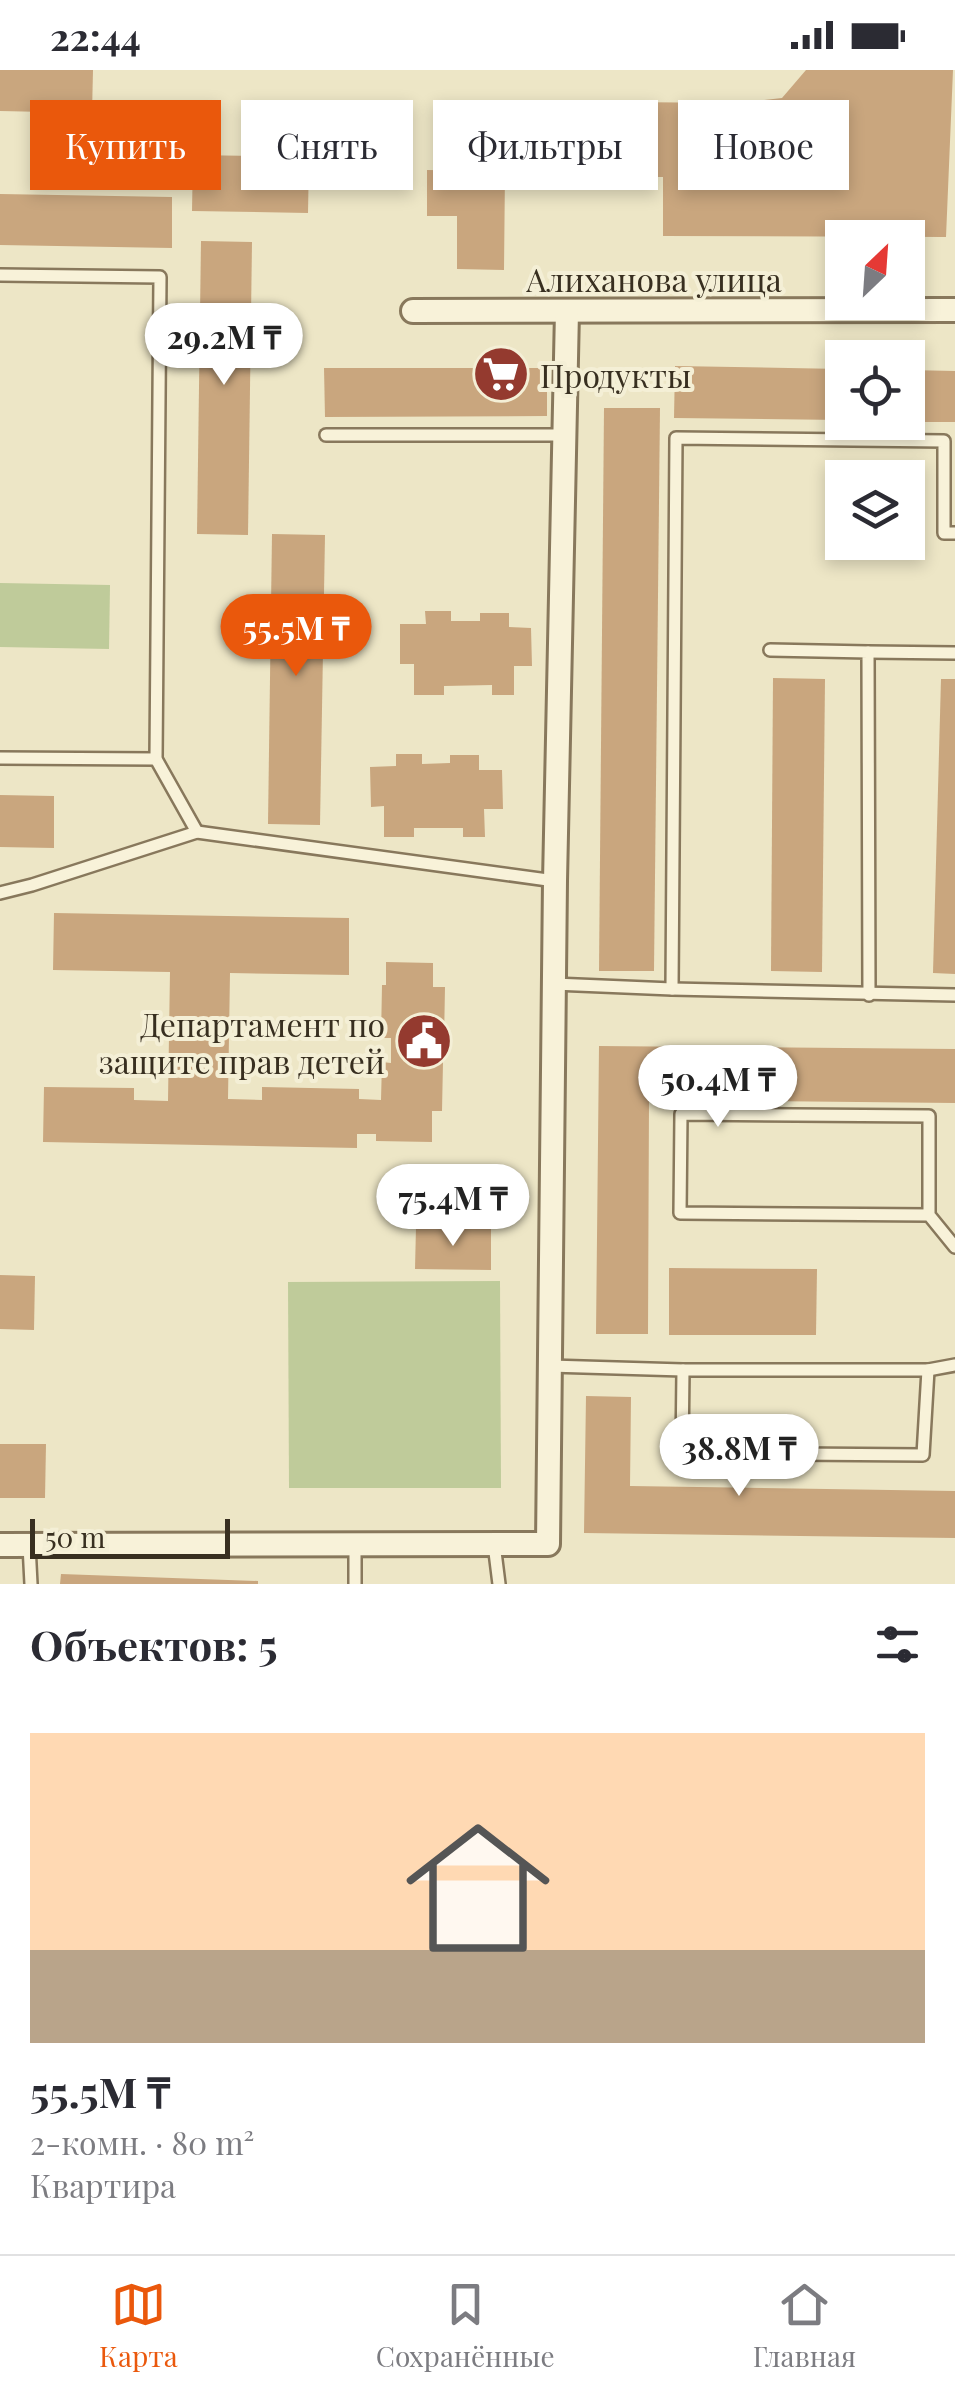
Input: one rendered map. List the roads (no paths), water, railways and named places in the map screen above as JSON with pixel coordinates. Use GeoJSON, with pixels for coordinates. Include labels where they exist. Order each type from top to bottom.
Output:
{"type":"FeatureCollection","features":[{"type":"Feature","properties":{"kind":"street","name":"Алиханова улица"},"geometry":{"type":"LineString","coordinates":[[413,311],[955,310]]}},
{"type":"Feature","properties":{"kind":"street"},"geometry":{"type":"LineString","coordinates":[[0,1545],[548,1544],[554,882],[568,311]]}},
{"type":"Feature","properties":{"kind":"lane"},"geometry":{"type":"LineString","coordinates":[[0,276],[160,277],[156,759],[198,832]]}},
{"type":"Feature","properties":{"kind":"lane"},"geometry":{"type":"LineString","coordinates":[[326,436],[566,436]]}},
{"type":"Feature","properties":{"kind":"lane"},"geometry":{"type":"LineString","coordinates":[[672,990],[676,438],[944,441],[944,532],[955,532]]}},
{"type":"Feature","properties":{"kind":"lane"},"geometry":{"type":"LineString","coordinates":[[770,650],[955,653]]}},
{"type":"Feature","properties":{"kind":"lane"},"geometry":{"type":"LineString","coordinates":[[868,652],[869,995]]}},
{"type":"Feature","properties":{"kind":"lane"},"geometry":{"type":"LineString","coordinates":[[0,758],[156,759]]}},
{"type":"Feature","properties":{"kind":"lane"},"geometry":{"type":"LineString","coordinates":[[0,893],[198,832],[554,882]]}},
{"type":"Feature","properties":{"kind":"lane"},"geometry":{"type":"LineString","coordinates":[[554,984],[955,995]]}},
{"type":"Feature","properties":{"kind":"lane"},"geometry":{"type":"LineString","coordinates":[[929,1215],[680,1214],[681,1114],[929,1116],[929,1215],[955,1247]]}},
{"type":"Feature","properties":{"kind":"lane"},"geometry":{"type":"LineString","coordinates":[[550,1366],[928,1370],[955,1365]]}},
{"type":"Feature","properties":{"kind":"lane"},"geometry":{"type":"LineString","coordinates":[[683,1370],[682,1453],[904,1455],[923,1455],[928,1370]]}},
{"type":"Feature","properties":{"kind":"lane"},"geometry":{"type":"LineString","coordinates":[[354,1544],[355,1584]]}},
{"type":"Feature","properties":{"kind":"lane"},"geometry":{"type":"LineString","coordinates":[[494,1544],[499,1584]]}},
{"type":"Feature","properties":{"kind":"lane"},"geometry":{"type":"LineString","coordinates":[[29,1545],[31,1584]]}},
{"type":"Feature","properties":{"kind":"place","name":"Продукты"},"geometry":{"type":"Point","coordinates":[501,374]}},
{"type":"Feature","properties":{"kind":"place","name":"Департамент по защите прав детей"},"geometry":{"type":"Point","coordinates":[424,1041]}}]}
